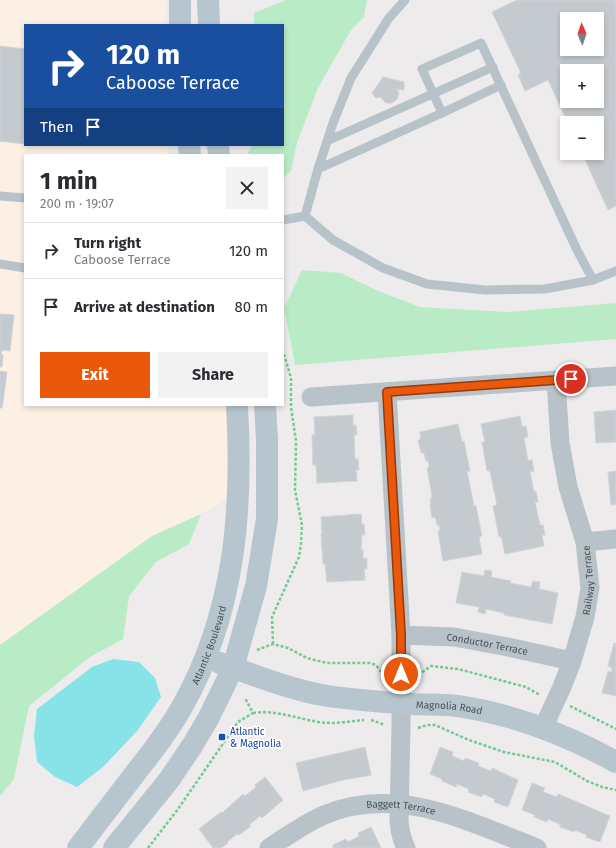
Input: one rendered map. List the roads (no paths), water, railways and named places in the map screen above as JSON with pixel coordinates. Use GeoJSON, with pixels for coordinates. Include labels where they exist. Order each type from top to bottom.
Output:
{"type":"FeatureCollection","features":[{"type":"Feature","properties":{"kind":"main road"},"geometry":{"type":"LineString","coordinates":[[180,0],[180,24]]}},
{"type":"Feature","properties":{"kind":"main road"},"geometry":{"type":"LineString","coordinates":[[208,0],[209,24]]}},
{"type":"Feature","properties":{"kind":"main road","name":"Atlantic Boulevard"},"geometry":{"type":"LineString","coordinates":[[78,848],[168,730],[182,707],[206,659],[222,611],[229,581],[238,494],[239,448],[236,406]]}},
{"type":"Feature","properties":{"kind":"main road"},"geometry":{"type":"LineString","coordinates":[[114,848],[168,780],[192,746],[208,719],[233,668],[256,586],[267,519],[267,440],[265,406]]}},
{"type":"Feature","properties":{"kind":"main road","name":"Magnolia Road"},"geometry":{"type":"LineString","coordinates":[[206,659],[286,686],[326,696],[400,703],[456,706],[497,714],[543,728],[589,747],[616,762]]}},
{"type":"Feature","properties":{"kind":"street"},"geometry":{"type":"LineString","coordinates":[[311,397],[616,376]]}},
{"type":"Feature","properties":{"kind":"street","name":"Railway Terrace"},"geometry":{"type":"LineString","coordinates":[[543,728],[572,661],[585,617],[590,588],[585,542],[568,487],[560,444],[556,380]]}},
{"type":"Feature","properties":{"kind":"street"},"geometry":{"type":"LineString","coordinates":[[387,392],[401,635],[400,830],[406,848]]}},
{"type":"Feature","properties":{"kind":"street"},"geometry":{"type":"LineString","coordinates":[[585,542],[616,539]]}},
{"type":"Feature","properties":{"kind":"street","name":"Conductor Terrace"},"geometry":{"type":"LineString","coordinates":[[401,635],[454,637],[572,661]]}},
{"type":"Feature","properties":{"kind":"street","name":"Baggett Terrace"},"geometry":{"type":"LineString","coordinates":[[269,848],[302,826],[325,815],[350,808],[374,804],[399,803],[424,807],[448,814],[537,848]]}},
{"type":"Feature","properties":{"kind":"lane"},"geometry":{"type":"LineString","coordinates":[[305,216],[333,123],[351,78],[390,18],[405,0]]}},
{"type":"Feature","properties":{"kind":"lane"},"geometry":{"type":"LineString","coordinates":[[442,113],[422,69],[481,43],[592,280]]}},
{"type":"Feature","properties":{"kind":"lane"},"geometry":{"type":"LineString","coordinates":[[327,142],[493,67]]}},
{"type":"Feature","properties":{"kind":"lane"},"geometry":{"type":"LineString","coordinates":[[318,169],[501,85]]}},
{"type":"Feature","properties":{"kind":"lane"},"geometry":{"type":"LineString","coordinates":[[0,196],[24,198]]}},
{"type":"Feature","properties":{"kind":"lane"},"geometry":{"type":"LineString","coordinates":[[305,216],[333,240],[370,261],[383,268],[427,284],[485,290],[545,289],[592,280],[616,271]]}},
{"type":"Feature","properties":{"kind":"lane"},"geometry":{"type":"LineString","coordinates":[[284,220],[305,216]]}},
{"type":"Feature","properties":{"kind":"lane"},"geometry":{"type":"LineString","coordinates":[[0,264],[24,268]]}},
{"type":"Feature","properties":{"kind":"water"},"geometry":{"type":"Polygon","coordinates":[[[113,659],[139,662],[155,678],[161,697],[138,730],[103,767],[77,787],[55,777],[37,762],[34,736],[37,709],[92,667],[113,659]]]}},
{"type":"Feature","properties":{"kind":"place","name":"Atlantic & Magnolia"},"geometry":{"type":"Point","coordinates":[222,737]}}]}
